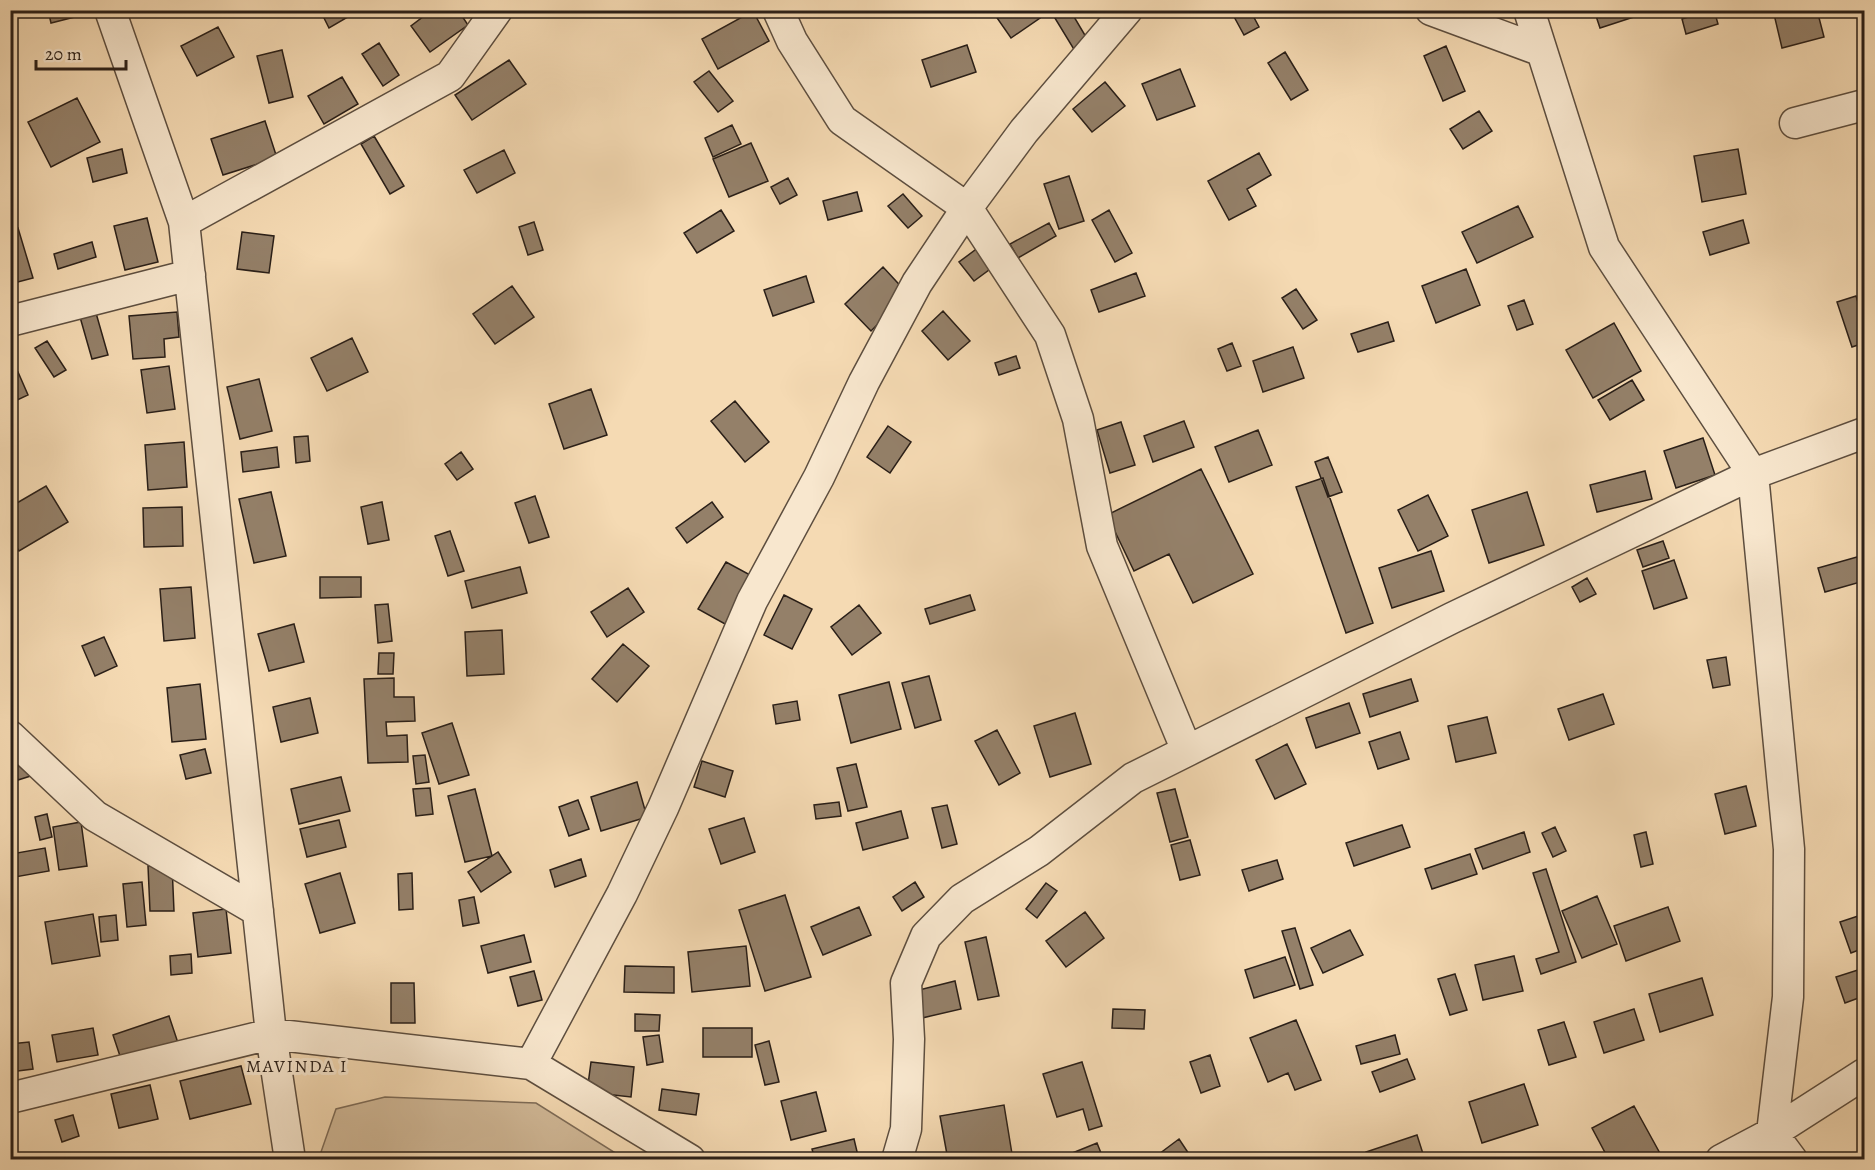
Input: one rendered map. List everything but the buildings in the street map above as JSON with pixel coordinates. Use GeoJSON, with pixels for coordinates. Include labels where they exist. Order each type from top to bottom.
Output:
{"type":"FeatureCollection","features":[{"type":"Feature","properties":{"kind":"street"},"geometry":{"type":"LineString","coordinates":[[110,10],[184,222],[271,1034],[290,1160]]}},
{"type":"Feature","properties":{"kind":"street"},"geometry":{"type":"LineString","coordinates":[[184,222],[450,76],[497,10]]}},
{"type":"Feature","properties":{"kind":"street"},"geometry":{"type":"LineString","coordinates":[[778,10],[792,41],[842,120],[967,208],[1050,335],[1078,419],[1102,546],[1187,751]]}},
{"type":"Feature","properties":{"kind":"street"},"geometry":{"type":"LineString","coordinates":[[531,1064],[622,894],[658,818],[752,602],[819,477],[864,382],[917,283],[967,208],[1024,131],[1127,10]]}},
{"type":"Feature","properties":{"kind":"street"},"geometry":{"type":"LineString","coordinates":[[1431,10],[1542,51]]}},
{"type":"Feature","properties":{"kind":"street"},"geometry":{"type":"LineString","coordinates":[[1529,10],[1604,247],[1753,474],[1789,849],[1788,998],[1772,1133],[1792,1160]]}},
{"type":"Feature","properties":{"kind":"street"},"geometry":{"type":"LineString","coordinates":[[1795,123],[1864,105]]}},
{"type":"Feature","properties":{"kind":"street"},"geometry":{"type":"LineString","coordinates":[[10,321],[190,275]]}},
{"type":"Feature","properties":{"kind":"street"},"geometry":{"type":"LineString","coordinates":[[897,1160],[906,1129],[909,1039],[906,983],[926,936],[962,899],[1039,851],[1133,778],[1452,618],[1753,474],[1864,433]]}},
{"type":"Feature","properties":{"kind":"street"},"geometry":{"type":"LineString","coordinates":[[10,736],[95,816],[258,911]]}},
{"type":"Feature","properties":{"kind":"street"},"geometry":{"type":"LineString","coordinates":[[10,1098],[271,1034],[531,1064],[690,1160]]}},
{"type":"Feature","properties":{"kind":"street"},"geometry":{"type":"LineString","coordinates":[[1721,1160],[1772,1133],[1864,1074]]}},
{"type":"Feature","properties":{"kind":"shaded area"},"geometry":{"type":"Polygon","coordinates":[[[385,1097],[536,1103],[625,1159],[322,1159],[321,1152],[336,1109],[385,1097]]]}},
{"type":"Feature","properties":{"kind":"district","name":"MAVINDA I"},"geometry":{"type":"Point","coordinates":[297,1066]}}]}
